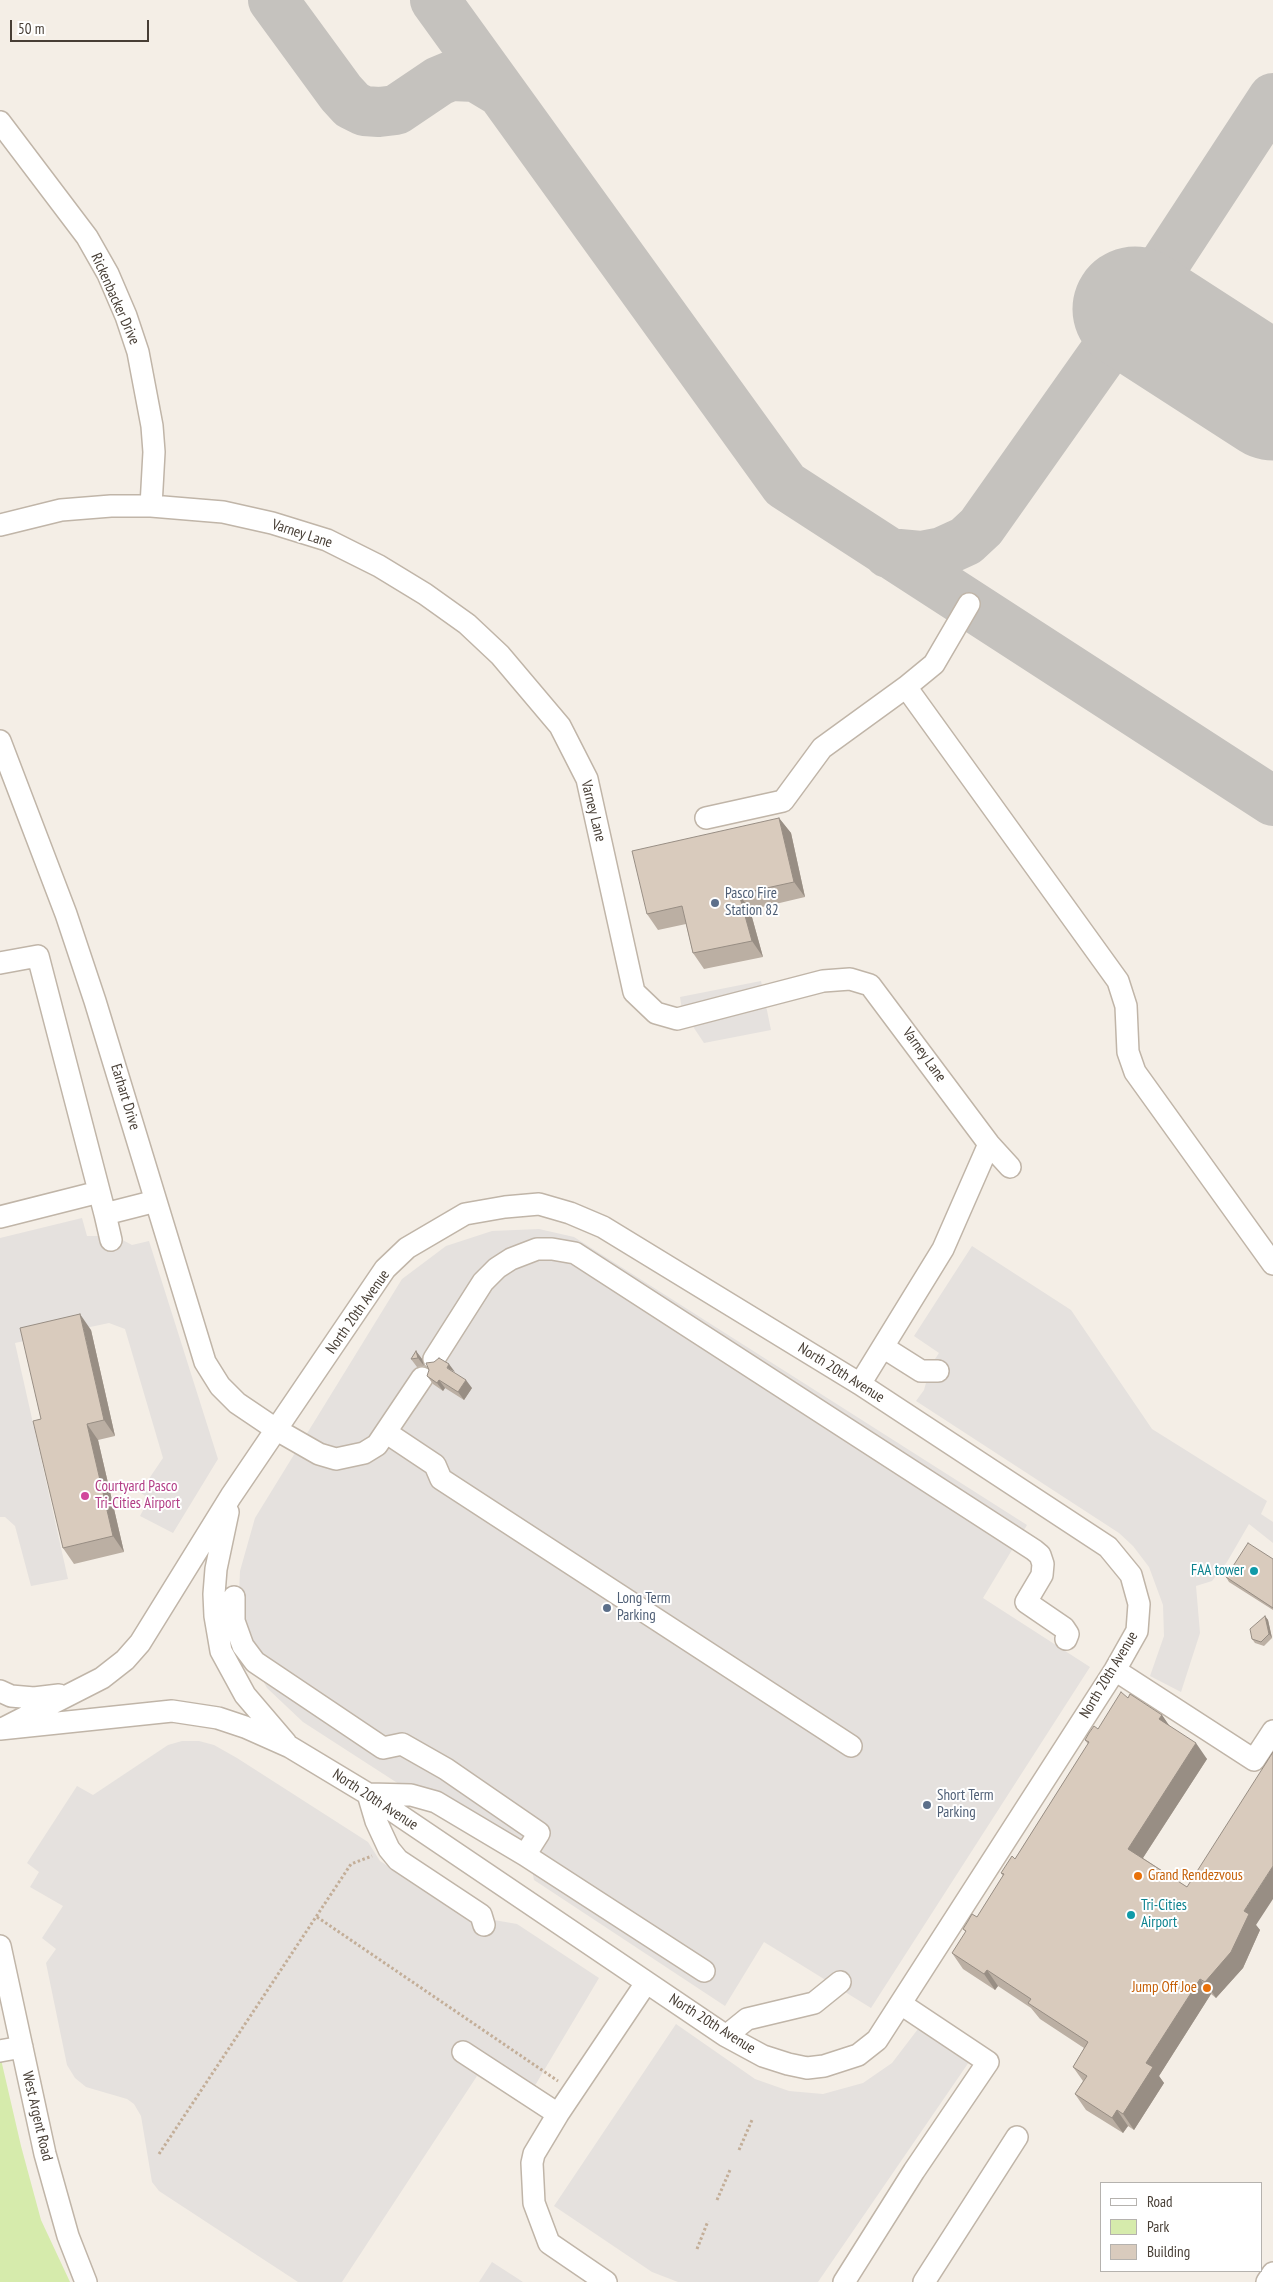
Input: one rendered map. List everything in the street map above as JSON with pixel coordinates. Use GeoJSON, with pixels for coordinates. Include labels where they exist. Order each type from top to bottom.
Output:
{"type":"FeatureCollection","features":[{"type":"Feature","properties":{"kind":"street","name":"Rickenbacker Drive"},"geometry":{"type":"LineString","coordinates":[[0,122],[87,237],[108,274],[126,316],[140,361],[152,426],[154,452],[152,506]]}},
{"type":"Feature","properties":{"kind":"street","name":"Varney Lane"},"geometry":{"type":"LineString","coordinates":[[0,524],[61,510],[111,506],[152,506],[223,512],[272,523],[327,540],[379,566],[425,594],[467,624],[500,655],[560,726],[587,779],[634,992],[656,1013],[677,1019],[823,981],[850,978],[870,985],[989,1144],[1010,1167]]}},
{"type":"Feature","properties":{"kind":"street"},"geometry":{"type":"LineString","coordinates":[[706,818],[783,801],[822,748],[906,687],[934,664],[969,604]]}},
{"type":"Feature","properties":{"kind":"street"},"geometry":{"type":"LineString","coordinates":[[906,687],[1118,981],[1126,1006],[1128,1052],[1135,1072],[1273,1264]]}},
{"type":"Feature","properties":{"kind":"street","name":"Earhart Drive"},"geometry":{"type":"LineString","coordinates":[[0,741],[66,914],[90,984],[205,1362],[220,1386],[237,1403],[277,1430],[318,1454],[336,1459],[364,1452],[377,1445],[387,1433],[422,1378]]}},
{"type":"Feature","properties":{"kind":"street"},"geometry":{"type":"LineString","coordinates":[[0,963],[38,956],[105,1214],[110,1240]]}},
{"type":"Feature","properties":{"kind":"street"},"geometry":{"type":"LineString","coordinates":[[860,1384],[943,1249],[989,1144]]}},
{"type":"Feature","properties":{"kind":"street"},"geometry":{"type":"LineString","coordinates":[[0,1217],[99,1192]]}},
{"type":"Feature","properties":{"kind":"street"},"geometry":{"type":"LineString","coordinates":[[105,1214],[156,1201]]}},
{"type":"Feature","properties":{"kind":"street","name":"North 20th Avenue"},"geometry":{"type":"LineString","coordinates":[[539,1204],[570,1213],[603,1227],[860,1384],[1108,1547],[1131,1575],[1136,1589],[1137,1631],[1115,1670],[901,2004],[876,2040],[867,2049],[858,2055],[824,2066],[807,2068],[788,2064],[763,2056],[726,2036],[368,1794],[290,1747],[232,1722],[172,1711],[3,1728],[102,1678],[125,1660],[140,1643],[231,1496],[386,1269],[407,1248],[466,1214],[530,1205],[539,1204]]}},
{"type":"Feature","properties":{"kind":"street"},"geometry":{"type":"LineString","coordinates":[[434,1359],[484,1282],[497,1268],[511,1259],[537,1250],[552,1249],[575,1253],[584,1257],[1040,1555],[1043,1564],[1042,1575],[1026,1602],[1064,1628],[1068,1634],[1066,1640]]}},
{"type":"Feature","properties":{"kind":"street"},"geometry":{"type":"LineString","coordinates":[[387,1433],[435,1466],[441,1479],[851,1746]]}},
{"type":"Feature","properties":{"kind":"street"},"geometry":{"type":"LineString","coordinates":[[231,1496],[216,1569],[214,1594],[220,1643],[227,1664],[245,1695],[290,1747]]}},
{"type":"Feature","properties":{"kind":"street"},"geometry":{"type":"LineString","coordinates":[[234,1597],[234,1621],[243,1646],[255,1662],[383,1748],[402,1744],[446,1769],[539,1833],[525,1855]]}},
{"type":"Feature","properties":{"kind":"street"},"geometry":{"type":"LineString","coordinates":[[1115,1670],[1254,1760],[1273,1731]]}},
{"type":"Feature","properties":{"kind":"street"},"geometry":{"type":"LineString","coordinates":[[0,1691],[11,1696],[34,1698],[67,1694]]}},
{"type":"Feature","properties":{"kind":"street"},"geometry":{"type":"LineString","coordinates":[[484,1924],[481,1915],[398,1860],[389,1849],[376,1821],[368,1794],[411,1795],[436,1802],[525,1855],[704,1971]]}},
{"type":"Feature","properties":{"kind":"street","name":"West Argent Road"},"geometry":{"type":"LineString","coordinates":[[0,1946],[54,2190],[68,2236],[86,2282]]}},
{"type":"Feature","properties":{"kind":"street"},"geometry":{"type":"LineString","coordinates":[[726,2036],[747,2019],[814,2003],[840,1982]]}},
{"type":"Feature","properties":{"kind":"street"},"geometry":{"type":"LineString","coordinates":[[606,2282],[549,2242],[534,2203],[532,2163],[534,2154],[558,2114],[646,1983]]}},
{"type":"Feature","properties":{"kind":"street"},"geometry":{"type":"LineString","coordinates":[[844,2282],[914,2171],[988,2062],[901,2004]]}},
{"type":"Feature","properties":{"kind":"street"},"geometry":{"type":"LineString","coordinates":[[0,2051],[22,2047]]}},
{"type":"Feature","properties":{"kind":"street"},"geometry":{"type":"LineString","coordinates":[[463,2052],[558,2114]]}},
{"type":"Feature","properties":{"kind":"street"},"geometry":{"type":"LineString","coordinates":[[924,2282],[1017,2137]]}},
{"type":"Feature","properties":{"kind":"street"},"geometry":{"type":"LineString","coordinates":[[1267,2282],[1273,2273]]}},
{"type":"Feature","properties":{"kind":"path"},"geometry":{"type":"LineString","coordinates":[[159,2154],[351,1864],[374,1855]]}},
{"type":"Feature","properties":{"kind":"path"},"geometry":{"type":"LineString","coordinates":[[317,1917],[564,2084]]}},
{"type":"Feature","properties":{"kind":"path"},"geometry":{"type":"LineString","coordinates":[[739,2150],[752,2120]]}},
{"type":"Feature","properties":{"kind":"path"},"geometry":{"type":"LineString","coordinates":[[717,2200],[730,2170]]}},
{"type":"Feature","properties":{"kind":"path"},"geometry":{"type":"LineString","coordinates":[[697,2249],[708,2221]]}},
{"type":"Feature","properties":{"kind":"green space"},"geometry":{"type":"Polygon","coordinates":[[[0,2055],[21,2146],[41,2220],[70,2282],[0,2282],[0,2055]]]}},
{"type":"Feature","properties":{"kind":"shaded area"},"geometry":{"type":"Polygon","coordinates":[[[761,981],[771,1030],[704,1043],[682,1010],[680,997],[761,981]]]}},
{"type":"Feature","properties":{"kind":"shaded area"},"geometry":{"type":"Polygon","coordinates":[[[82,1218],[87,1236],[115,1236],[132,1245],[149,1241],[218,1459],[173,1533],[140,1516],[149,1499],[140,1492],[163,1458],[125,1329],[109,1323],[15,1343],[68,1579],[31,1586],[15,1526],[5,1517],[0,1517],[0,1238],[82,1218]]]}},
{"type":"Feature","properties":{"kind":"shaded area","name":"Long Term Parking"},"geometry":{"type":"Polygon","coordinates":[[[539,1229],[574,1237],[1027,1525],[983,1598],[1090,1667],[871,2008],[764,1942],[725,2006],[534,1880],[532,1870],[303,1722],[267,1688],[251,1659],[238,1617],[240,1571],[255,1518],[402,1279],[446,1246],[492,1231],[539,1229]]]}},
{"type":"Feature","properties":{"kind":"shaded area"},"geometry":{"type":"Polygon","coordinates":[[[972,1246],[1071,1310],[1152,1429],[1267,1501],[1261,1514],[1273,1522],[1273,1543],[1249,1524],[1227,1562],[1212,1581],[1196,1586],[1200,1633],[1181,1692],[1150,1676],[1164,1636],[1163,1605],[1149,1567],[1133,1546],[1119,1533],[916,1401],[924,1390],[931,1365],[939,1353],[914,1336],[972,1246]]]}},
{"type":"Feature","properties":{"kind":"shaded area"},"geometry":{"type":"Polygon","coordinates":[[[182,1741],[199,1741],[214,1745],[237,1758],[368,1842],[380,1861],[465,1915],[517,1924],[599,1978],[524,2104],[477,2076],[342,2282],[298,2282],[159,2191],[152,2182],[141,2116],[134,2104],[127,2099],[86,2087],[75,2078],[67,2065],[46,1963],[56,1949],[42,1938],[63,1906],[30,1887],[39,1872],[27,1863],[77,1786],[93,1795],[168,1745],[182,1741]]]}},
{"type":"Feature","properties":{"kind":"shaded area"},"geometry":{"type":"Polygon","coordinates":[[[676,2024],[755,2079],[789,2091],[823,2094],[863,2083],[892,2063],[921,2025],[969,2062],[818,2282],[678,2282],[652,2272],[554,2206],[676,2024]]]}},
{"type":"Feature","properties":{"kind":"shaded area"},"geometry":{"type":"Polygon","coordinates":[[[492,2262],[523,2282],[479,2282],[492,2262]]]}},
{"type":"Feature","properties":{"kind":"building","name":"Pasco Fire Station 82"},"geometry":{"type":"Polygon","coordinates":[[[779,818],[794,882],[739,894],[752,941],[693,953],[682,906],[647,914],[632,851],[779,818]]]}},
{"type":"Feature","properties":{"kind":"building","name":"Courtyard Pasco Tri-Cities Airport"},"geometry":{"type":"Polygon","coordinates":[[[80,1314],[104,1420],[87,1424],[113,1536],[63,1548],[33,1421],[41,1419],[20,1328],[80,1314]]]}},
{"type":"Feature","properties":{"kind":"building"},"geometry":{"type":"Polygon","coordinates":[[[416,1351],[418,1358],[411,1359],[416,1351]]]}},
{"type":"Feature","properties":{"kind":"building"},"geometry":{"type":"Polygon","coordinates":[[[439,1358],[449,1364],[447,1368],[466,1380],[458,1392],[439,1380],[437,1383],[427,1376],[429,1370],[426,1363],[434,1362],[439,1358]]]}},
{"type":"Feature","properties":{"kind":"building","name":"FAA tower"},"geometry":{"type":"Polygon","coordinates":[[[1248,1543],[1273,1559],[1273,1608],[1226,1577],[1248,1543]]]}},
{"type":"Feature","properties":{"kind":"building"},"geometry":{"type":"Polygon","coordinates":[[[1265,1616],[1269,1634],[1261,1642],[1252,1639],[1250,1629],[1265,1616]]]}},
{"type":"Feature","properties":{"kind":"building","name":"Tri-Cities Airport"},"geometry":{"type":"Polygon","coordinates":[[[1121,1692],[1128,1698],[1130,1694],[1162,1715],[1159,1719],[1196,1743],[1128,1849],[1187,1887],[1273,1752],[1273,1866],[1244,1911],[1249,1914],[1231,1952],[1205,1982],[1200,1979],[1146,2063],[1153,2067],[1123,2114],[1117,2110],[1112,2118],[1075,2094],[1087,2076],[1073,2067],[1088,2042],[1028,2003],[1031,1999],[987,1970],[984,1974],[952,1953],[966,1931],[963,1929],[972,1914],[977,1917],[1004,1874],[1001,1873],[1012,1856],[1015,1859],[1089,1742],[1085,1740],[1089,1733],[1094,1726],[1098,1729],[1121,1692]]]}},
{"type":"Feature","properties":{"kind":"taxiway"},"geometry":{"type":"LineString","coordinates":[[273,0],[341,93],[352,105],[364,111],[396,110],[439,81],[451,76],[476,77],[501,92]]}},
{"type":"Feature","properties":{"kind":"taxiway"},"geometry":{"type":"LineString","coordinates":[[435,0],[785,485],[1273,801]]}},
{"type":"Feature","properties":{"kind":"taxiway"},"geometry":{"type":"LineString","coordinates":[[888,553],[921,556],[942,552],[966,541],[981,527],[1135,309],[1273,98]]}},
{"type":"Feature","properties":{"kind":"runway"},"geometry":{"type":"LineString","coordinates":[[1135,309],[1273,398]]}},
{"type":"Feature","properties":{"kind":"place","name":"Pasco Fire Station 82"},"geometry":{"type":"Point","coordinates":[715,903]}},
{"type":"Feature","properties":{"kind":"place","name":"Courtyard Pasco Tri-Cities Airport"},"geometry":{"type":"Point","coordinates":[85,1496]}},
{"type":"Feature","properties":{"kind":"place","name":"FAA tower"},"geometry":{"type":"Point","coordinates":[1254,1571]}},
{"type":"Feature","properties":{"kind":"place","name":"Long Term Parking"},"geometry":{"type":"Point","coordinates":[607,1608]}},
{"type":"Feature","properties":{"kind":"place","name":"Short Term Parking"},"geometry":{"type":"Point","coordinates":[927,1805]}},
{"type":"Feature","properties":{"kind":"place","name":"Grand Rendezvous"},"geometry":{"type":"Point","coordinates":[1138,1876]}},
{"type":"Feature","properties":{"kind":"place","name":"Tri-Cities Airport"},"geometry":{"type":"Point","coordinates":[1131,1915]}},
{"type":"Feature","properties":{"kind":"place","name":"Jump Off Joe"},"geometry":{"type":"Point","coordinates":[1207,1988]}}]}
